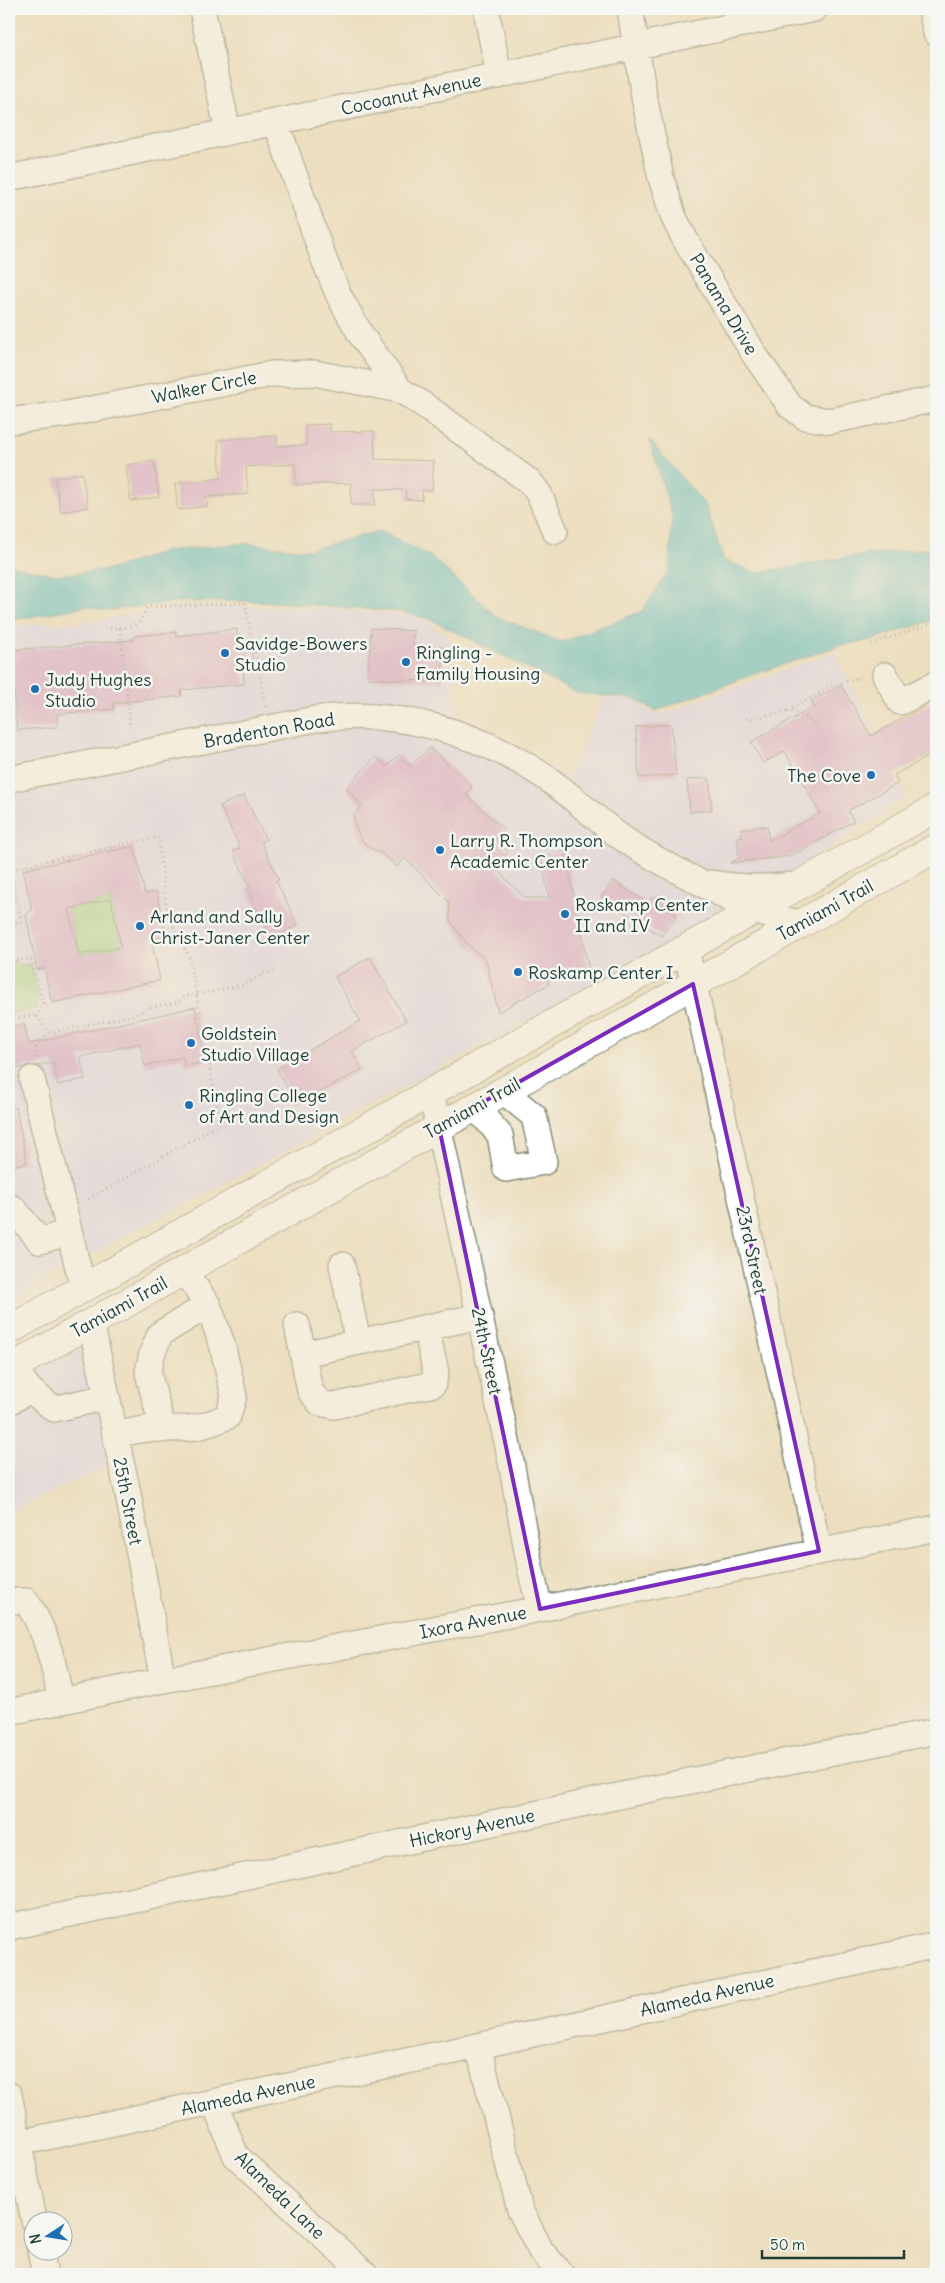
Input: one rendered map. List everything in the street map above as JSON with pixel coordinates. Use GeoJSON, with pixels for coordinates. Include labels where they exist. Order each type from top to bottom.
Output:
{"type":"FeatureCollection","features":[{"type":"Feature","properties":{"kind":"main road","name":"Tamiami Trail"},"geometry":{"type":"LineString","coordinates":[[9,1330],[936,809]]}},
{"type":"Feature","properties":{"kind":"main road","name":"Tamiami Trail"},"geometry":{"type":"LineString","coordinates":[[17,1365],[936,848]]}},
{"type":"Feature","properties":{"kind":"main road"},"geometry":{"type":"LineString","coordinates":[[91,1323],[100,1298],[141,1256]]}},
{"type":"Feature","properties":{"kind":"main road"},"geometry":{"type":"LineString","coordinates":[[17,1365],[48,1332],[65,1318],[84,1288]]}},
{"type":"Feature","properties":{"kind":"street"},"geometry":{"type":"LineString","coordinates":[[202,9],[228,132]]}},
{"type":"Feature","properties":{"kind":"street"},"geometry":{"type":"LineString","coordinates":[[486,9],[499,76]]}},
{"type":"Feature","properties":{"kind":"street","name":"Panama Drive"},"geometry":{"type":"LineString","coordinates":[[630,9],[661,178],[674,218],[754,354],[790,406],[805,417],[830,421],[936,399]]}},
{"type":"Feature","properties":{"kind":"street","name":"Cocoanut Avenue"},"geometry":{"type":"LineString","coordinates":[[9,178],[814,9]]}},
{"type":"Feature","properties":{"kind":"street"},"geometry":{"type":"LineString","coordinates":[[931,9],[936,34]]}},
{"type":"Feature","properties":{"kind":"street","name":"Walker Circle"},"geometry":{"type":"LineString","coordinates":[[276,122],[323,257],[339,296],[361,335],[400,390]]}},
{"type":"Feature","properties":{"kind":"street","name":"Walker Circle"},"geometry":{"type":"LineString","coordinates":[[9,421],[67,414],[272,374],[314,373],[400,390],[424,405],[530,482],[539,494],[555,532]]}},
{"type":"Feature","properties":{"kind":"street"},"geometry":{"type":"LineString","coordinates":[[885,675],[900,702],[936,684]]}},
{"type":"Feature","properties":{"kind":"street","name":"Bradenton Road"},"geometry":{"type":"LineString","coordinates":[[9,779],[316,719],[356,716],[420,722],[480,741],[514,757],[544,776],[627,841],[754,912],[780,920],[802,923]]}},
{"type":"Feature","properties":{"kind":"street","name":"Bradenton Road"},"geometry":{"type":"LineString","coordinates":[[697,881],[736,887],[772,888],[802,884]]}},
{"type":"Feature","properties":{"kind":"street","name":"23rd Street"},"geometry":{"type":"LineString","coordinates":[[686,949],[819,1550]]}},
{"type":"Feature","properties":{"kind":"street"},"geometry":{"type":"LineString","coordinates":[[32,1079],[84,1288]]}},
{"type":"Feature","properties":{"kind":"street"},"geometry":{"type":"LineString","coordinates":[[475,1107],[500,1134],[506,1169],[544,1162],[534,1116],[503,1091]]}},
{"type":"Feature","properties":{"kind":"street","name":"24th Street"},"geometry":{"type":"LineString","coordinates":[[431,1092],[480,1316],[540,1610]]}},
{"type":"Feature","properties":{"kind":"street"},"geometry":{"type":"LineString","coordinates":[[500,1134],[534,1116]]}},
{"type":"Feature","properties":{"kind":"street"},"geometry":{"type":"LineString","coordinates":[[9,1210],[13,1208],[40,1242],[70,1232]]}},
{"type":"Feature","properties":{"kind":"street"},"geometry":{"type":"LineString","coordinates":[[342,1265],[358,1342]]}},
{"type":"Feature","properties":{"kind":"street"},"geometry":{"type":"LineString","coordinates":[[115,1435],[145,1429],[189,1430],[211,1424],[228,1416],[234,1396],[212,1313],[184,1271]]}},
{"type":"Feature","properties":{"kind":"street"},"geometry":{"type":"LineString","coordinates":[[170,1430],[148,1372],[152,1354],[160,1334],[212,1313]]}},
{"type":"Feature","properties":{"kind":"street"},"geometry":{"type":"LineString","coordinates":[[303,1354],[480,1316]]}},
{"type":"Feature","properties":{"kind":"street","name":"25th Street"},"geometry":{"type":"LineString","coordinates":[[91,1323],[163,1680]]}},
{"type":"Feature","properties":{"kind":"street"},"geometry":{"type":"LineString","coordinates":[[297,1325],[310,1391],[315,1398],[326,1406],[343,1405],[433,1384],[436,1379],[436,1373],[426,1328]]}},
{"type":"Feature","properties":{"kind":"street"},"geometry":{"type":"LineString","coordinates":[[17,1365],[19,1396],[54,1408],[107,1397]]}},
{"type":"Feature","properties":{"kind":"street","name":"Ixora Avenue"},"geometry":{"type":"LineString","coordinates":[[9,1712],[163,1680],[540,1610],[819,1550],[936,1528]]}},
{"type":"Feature","properties":{"kind":"street"},"geometry":{"type":"LineString","coordinates":[[9,1601],[26,1601],[32,1611],[46,1642],[61,1701]]}},
{"type":"Feature","properties":{"kind":"street","name":"Hickory Avenue"},"geometry":{"type":"LineString","coordinates":[[9,1927],[641,1791],[936,1731]]}},
{"type":"Feature","properties":{"kind":"street","name":"Alameda Avenue"},"geometry":{"type":"LineString","coordinates":[[18,2142],[478,2046],[936,1945]]}},
{"type":"Feature","properties":{"kind":"street"},"geometry":{"type":"LineString","coordinates":[[478,2046],[520,2210],[541,2251],[562,2274]]}},
{"type":"Feature","properties":{"kind":"street"},"geometry":{"type":"LineString","coordinates":[[9,2095],[32,2210]]}},
{"type":"Feature","properties":{"kind":"street","name":"Alameda Lane"},"geometry":{"type":"LineString","coordinates":[[214,2102],[236,2156],[366,2274]]}},
{"type":"Feature","properties":{"kind":"street"},"geometry":{"type":"LineString","coordinates":[[42,2260],[45,2274]]}},
{"type":"Feature","properties":{"kind":"path"},"geometry":{"type":"LineString","coordinates":[[110,629],[132,627],[142,619],[146,607],[244,603],[268,717]]}},
{"type":"Feature","properties":{"kind":"path"},"geometry":{"type":"LineString","coordinates":[[871,644],[936,622]]}},
{"type":"Feature","properties":{"kind":"path"},"geometry":{"type":"LineString","coordinates":[[120,628],[130,726]]}},
{"type":"Feature","properties":{"kind":"path"},"geometry":{"type":"LineString","coordinates":[[747,720],[788,711],[832,686],[863,676],[885,675]]}},
{"type":"Feature","properties":{"kind":"path"},"geometry":{"type":"LineString","coordinates":[[788,711],[804,714],[817,728]]}},
{"type":"Feature","properties":{"kind":"path"},"geometry":{"type":"LineString","coordinates":[[20,922],[10,869],[158,837],[166,904],[174,929],[189,956],[220,1124],[89,1199],[71,1196],[71,1200],[62,1202]]}},
{"type":"Feature","properties":{"kind":"path"},"geometry":{"type":"LineString","coordinates":[[9,929],[20,922],[26,921]]}},
{"type":"Feature","properties":{"kind":"path"},"geometry":{"type":"LineString","coordinates":[[9,953],[17,960],[31,959],[43,1003],[38,1015],[39,1020],[49,1033]]}},
{"type":"Feature","properties":{"kind":"path"},"geometry":{"type":"LineString","coordinates":[[32,1079],[39,1070],[36,1048],[49,1033],[135,1015],[147,1008],[179,1002],[186,996],[242,985],[275,969]]}},
{"type":"Feature","properties":{"kind":"path"},"geometry":{"type":"LineString","coordinates":[[9,1019],[38,1015]]}},
{"type":"Feature","properties":{"kind":"highlighted area"},"geometry":{"type":"Polygon","coordinates":[[[693,984],[819,1551],[540,1609],[439,1127],[693,984]]]}},
{"type":"Feature","properties":{"kind":"shaded area","name":"Ringling College of Art and Design"},"geometry":{"type":"Polygon","coordinates":[[[183,605],[340,609],[416,616],[451,638],[454,712],[568,779],[604,698],[634,700],[656,716],[835,652],[906,797],[730,912],[9,1299],[9,625],[82,623],[183,605]]]}},
{"type":"Feature","properties":{"kind":"shaded area"},"geometry":{"type":"Polygon","coordinates":[[[83,1339],[110,1464],[9,1512],[9,1381],[83,1339]]]}},
{"type":"Feature","properties":{"kind":"green space"},"geometry":{"type":"Polygon","coordinates":[[[111,899],[121,947],[79,955],[69,909],[111,899]]]}},
{"type":"Feature","properties":{"kind":"green space"},"geometry":{"type":"Polygon","coordinates":[[[9,958],[17,964],[30,965],[32,967],[38,999],[36,1009],[9,1014],[9,958]]]}},
{"type":"Feature","properties":{"kind":"water"},"geometry":{"type":"Polygon","coordinates":[[[649,439],[706,506],[724,560],[756,573],[848,557],[936,548],[936,619],[872,640],[841,645],[752,675],[656,711],[634,699],[576,693],[430,619],[402,612],[262,601],[178,602],[104,611],[87,606],[9,621],[9,565],[58,575],[112,569],[166,551],[245,543],[308,550],[379,531],[432,557],[497,617],[562,642],[642,611],[669,571],[672,515],[649,439]]]}},
{"type":"Feature","properties":{"kind":"building"},"geometry":{"type":"Polygon","coordinates":[[[330,424],[330,432],[374,431],[375,459],[434,461],[432,491],[422,490],[422,500],[405,499],[406,490],[375,489],[375,505],[351,505],[351,483],[296,485],[295,464],[246,467],[248,494],[206,497],[208,506],[178,510],[175,484],[221,478],[218,440],[277,436],[277,446],[307,445],[305,425],[330,424]]]}},
{"type":"Feature","properties":{"kind":"building"},"geometry":{"type":"Polygon","coordinates":[[[154,461],[159,497],[131,501],[126,465],[154,461]]]}},
{"type":"Feature","properties":{"kind":"building"},"geometry":{"type":"Polygon","coordinates":[[[82,473],[88,507],[61,512],[55,478],[82,473]]]}},
{"type":"Feature","properties":{"kind":"building","name":"Ringling - Family Housing"},"geometry":{"type":"Polygon","coordinates":[[[371,628],[414,631],[413,645],[444,647],[442,682],[368,678],[371,628]]]}},
{"type":"Feature","properties":{"kind":"building"},"geometry":{"type":"Polygon","coordinates":[[[237,629],[238,640],[251,640],[253,666],[243,667],[244,684],[181,690],[182,696],[113,703],[114,709],[57,714],[58,727],[17,730],[11,650],[134,640],[134,636],[176,632],[176,636],[237,629]]]}},
{"type":"Feature","properties":{"kind":"building","name":"The Cove"},"geometry":{"type":"Polygon","coordinates":[[[841,685],[871,736],[936,700],[936,752],[894,775],[898,783],[848,811],[854,821],[792,856],[730,863],[739,858],[737,837],[742,837],[741,829],[767,826],[769,841],[820,813],[785,751],[763,763],[751,742],[814,707],[811,701],[841,685]]]}},
{"type":"Feature","properties":{"kind":"building"},"geometry":{"type":"Polygon","coordinates":[[[671,724],[676,775],[639,778],[636,727],[671,724]]]}},
{"type":"Feature","properties":{"kind":"building","name":"Larry R. Thompson Academic Center"},"geometry":{"type":"Polygon","coordinates":[[[430,748],[472,787],[466,795],[504,829],[495,839],[508,851],[504,857],[507,859],[497,870],[525,898],[549,898],[541,856],[565,851],[589,971],[548,979],[549,984],[498,1012],[486,960],[469,946],[450,921],[449,902],[405,858],[397,867],[384,855],[370,848],[362,841],[355,826],[354,814],[362,806],[346,788],[376,757],[386,767],[399,755],[410,766],[430,748]]]}},
{"type":"Feature","properties":{"kind":"building"},"geometry":{"type":"Polygon","coordinates":[[[709,778],[712,810],[690,812],[687,780],[709,778]]]}},
{"type":"Feature","properties":{"kind":"building"},"geometry":{"type":"Polygon","coordinates":[[[244,795],[266,840],[261,842],[279,880],[276,881],[298,925],[271,938],[247,889],[250,887],[233,851],[240,848],[220,806],[244,795]]]}},
{"type":"Feature","properties":{"kind":"building","name":"Arland and Sally Christ-Janer Center"},"geometry":{"type":"Polygon","coordinates":[[[134,846],[145,894],[157,892],[166,936],[151,939],[160,980],[52,1003],[44,968],[37,970],[26,915],[32,910],[23,870],[134,846]],[[111,899],[69,909],[79,955],[121,947],[111,899]]]}},
{"type":"Feature","properties":{"kind":"building"},"geometry":{"type":"Polygon","coordinates":[[[613,880],[648,904],[652,896],[677,915],[661,936],[601,897],[613,880]]]}},
{"type":"Feature","properties":{"kind":"building"},"geometry":{"type":"Polygon","coordinates":[[[370,957],[406,1021],[352,1051],[362,1070],[296,1104],[277,1069],[360,1021],[335,977],[370,957]]]}},
{"type":"Feature","properties":{"kind":"building"},"geometry":{"type":"Polygon","coordinates":[[[195,1007],[206,1062],[185,1066],[183,1057],[145,1066],[140,1043],[80,1057],[85,1079],[58,1085],[53,1062],[37,1066],[29,1065],[9,1072],[9,1027],[24,1024],[29,1044],[195,1007]]]}},
{"type":"Feature","properties":{"kind":"building"},"geometry":{"type":"Polygon","coordinates":[[[9,1108],[16,1108],[27,1163],[9,1167],[9,1108]]]}},
{"type":"Feature","properties":{"kind":"place","name":"Savidge-Bowers Studio"},"geometry":{"type":"Point","coordinates":[225,653]}},
{"type":"Feature","properties":{"kind":"place","name":"Ringling - Family Housing"},"geometry":{"type":"Point","coordinates":[406,662]}},
{"type":"Feature","properties":{"kind":"place","name":"Judy Hughes Studio"},"geometry":{"type":"Point","coordinates":[35,689]}},
{"type":"Feature","properties":{"kind":"place","name":"The Cove"},"geometry":{"type":"Point","coordinates":[871,775]}},
{"type":"Feature","properties":{"kind":"place","name":"Larry R. Thompson Academic Center"},"geometry":{"type":"Point","coordinates":[440,850]}},
{"type":"Feature","properties":{"kind":"place","name":"Roskamp Center II and IV"},"geometry":{"type":"Point","coordinates":[565,914]}},
{"type":"Feature","properties":{"kind":"place","name":"Arland and Sally Christ-Janer Center"},"geometry":{"type":"Point","coordinates":[140,926]}},
{"type":"Feature","properties":{"kind":"place","name":"Roskamp Center I"},"geometry":{"type":"Point","coordinates":[518,972]}},
{"type":"Feature","properties":{"kind":"place","name":"Goldstein Studio Village"},"geometry":{"type":"Point","coordinates":[191,1043]}},
{"type":"Feature","properties":{"kind":"place","name":"Ringling College of Art and Design"},"geometry":{"type":"Point","coordinates":[189,1105]}}]}
